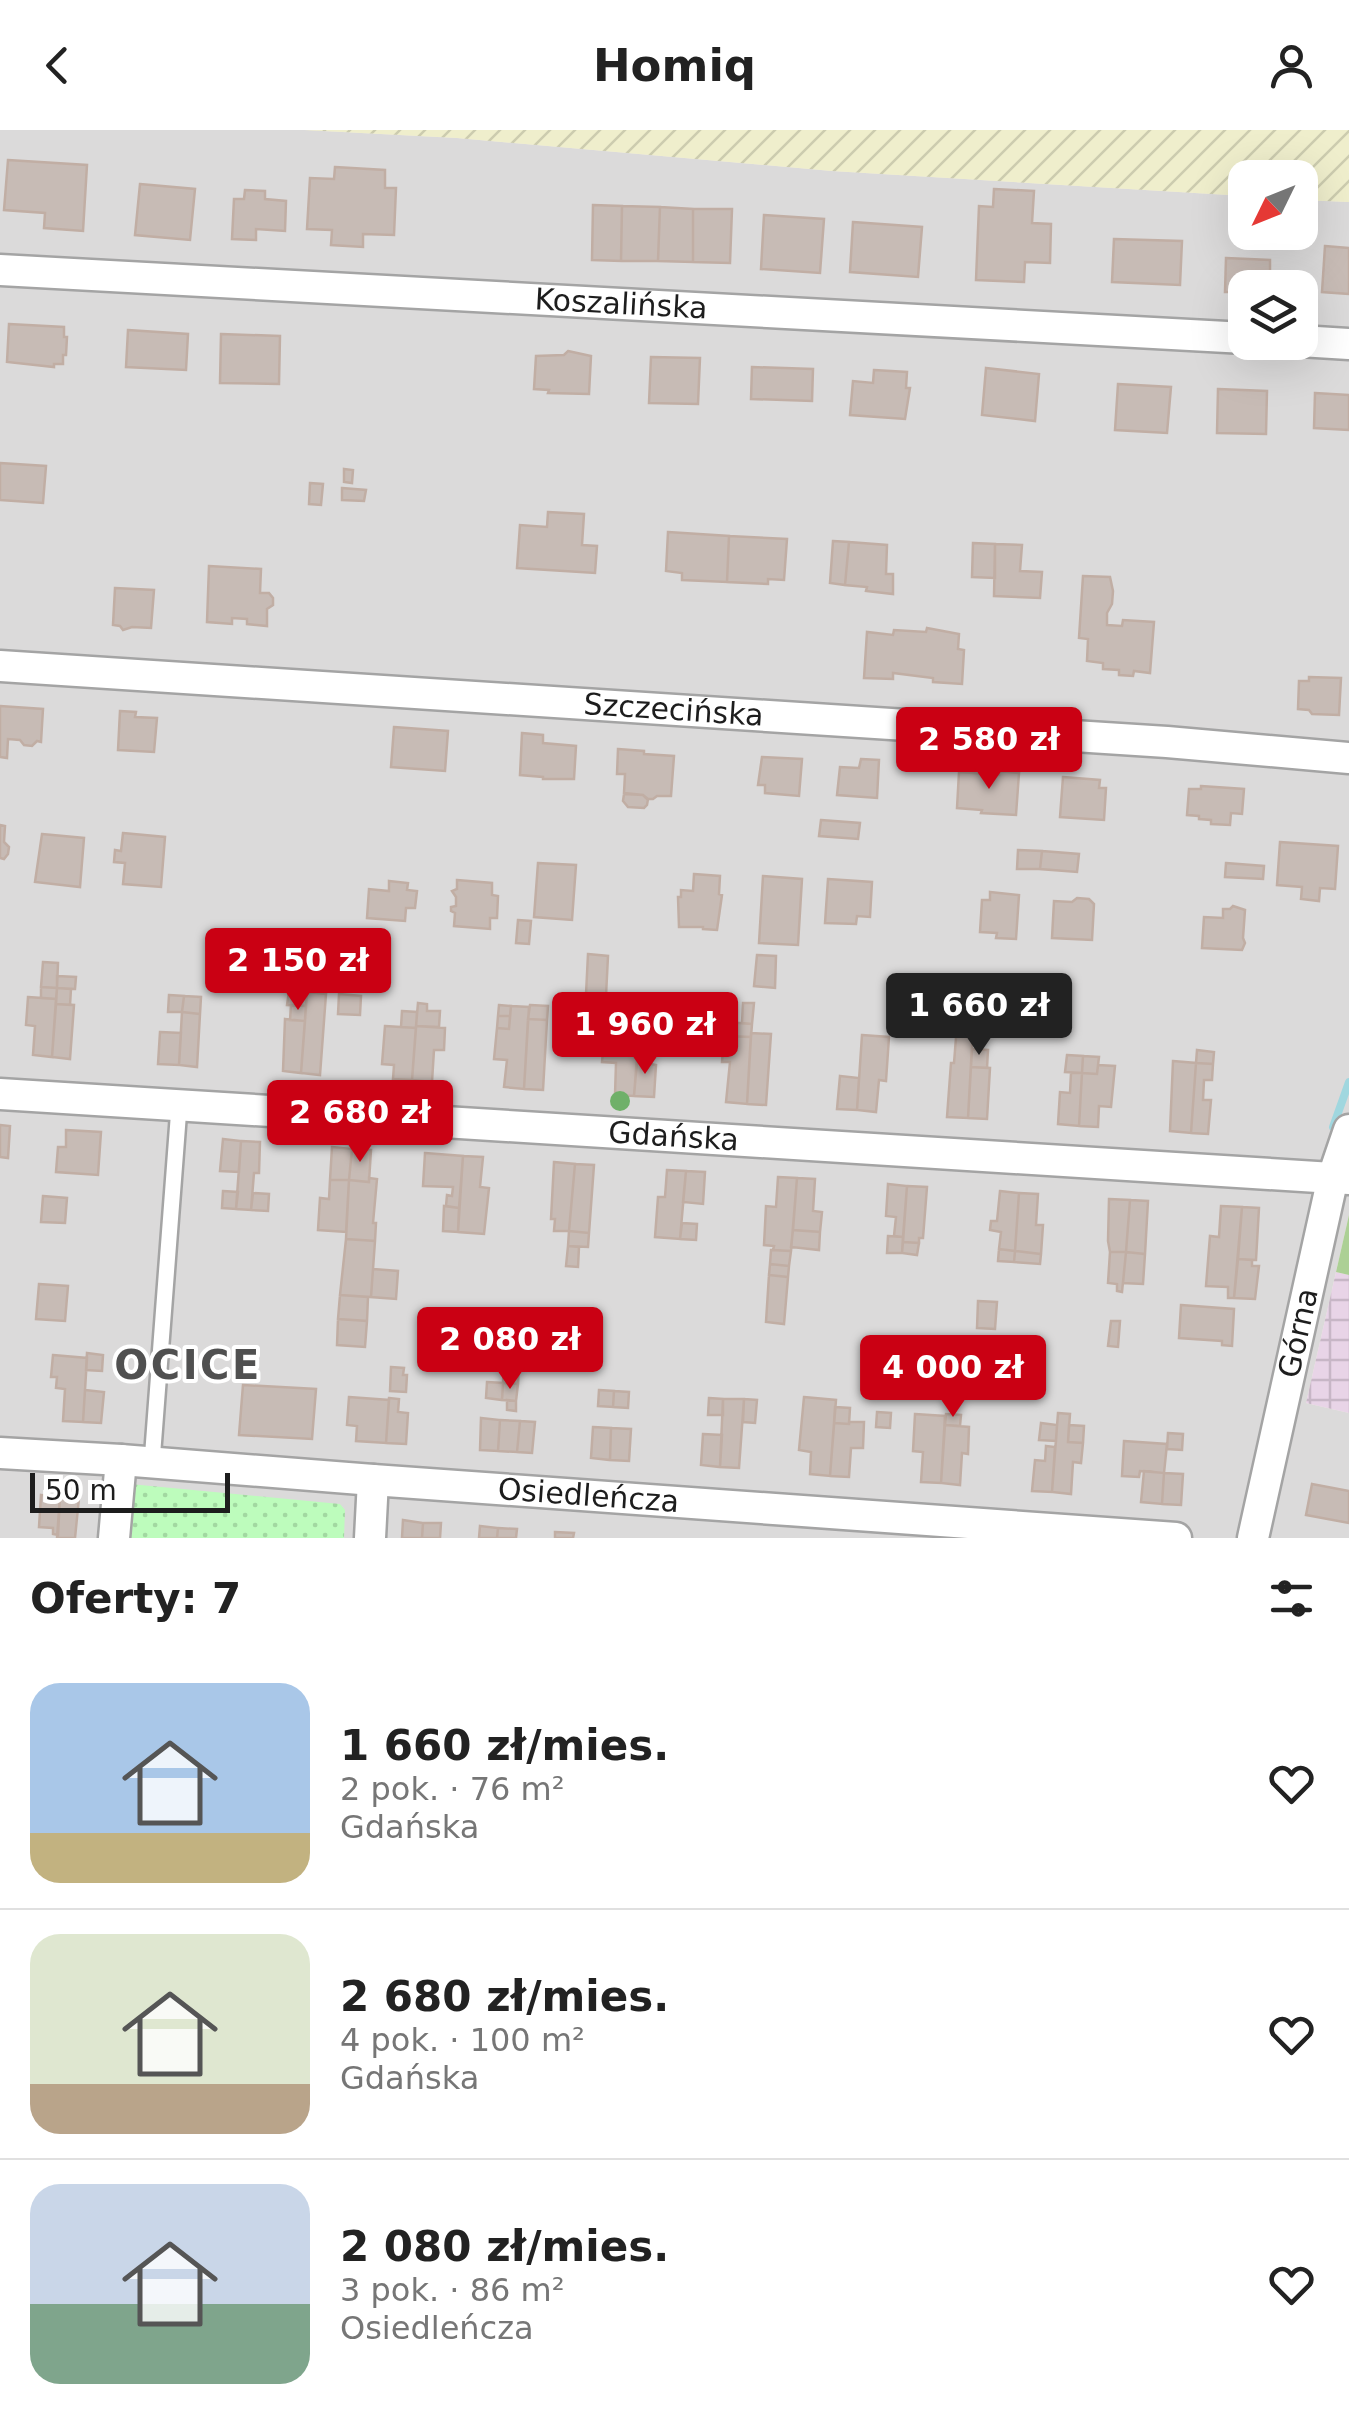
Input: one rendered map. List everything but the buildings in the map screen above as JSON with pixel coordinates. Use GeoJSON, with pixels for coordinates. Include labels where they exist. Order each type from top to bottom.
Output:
{"type":"FeatureCollection","features":[{"type":"Feature","properties":{"kind":"street","name":"Koszalińska"},"geometry":{"type":"LineString","coordinates":[[0,270],[1228,337]]}},
{"type":"Feature","properties":{"kind":"street"},"geometry":{"type":"LineString","coordinates":[[1318,342],[1349,344]]}},
{"type":"Feature","properties":{"kind":"street","name":"Szczecińska"},"geometry":{"type":"LineString","coordinates":[[0,666],[1167,742],[1349,758]]}},
{"type":"Feature","properties":{"kind":"street","name":"Gdańska"},"geometry":{"type":"LineString","coordinates":[[0,1094],[1341,1178]]}},
{"type":"Feature","properties":{"kind":"street","name":"Górna"},"geometry":{"type":"LineString","coordinates":[[1253,1538],[1341,1178],[1349,1130]]}},
{"type":"Feature","properties":{"kind":"street","name":"Osiedleńcza"},"geometry":{"type":"LineString","coordinates":[[0,1453],[1176,1538]]}},
{"type":"Feature","properties":{"kind":"street"},"geometry":{"type":"LineString","coordinates":[[114,1538],[121,1460]]}},
{"type":"Feature","properties":{"kind":"street"},"geometry":{"type":"LineString","coordinates":[[370,1538],[373,1480]]}},
{"type":"Feature","properties":{"kind":"lane"},"geometry":{"type":"LineString","coordinates":[[152,1462],[179,1106]]}},
{"type":"Feature","properties":{"kind":"shaded area"},"geometry":{"type":"Polygon","coordinates":[[[0,130],[304,130],[457,138],[832,171],[1228,195],[1228,250],[1318,250],[1318,201],[1349,202],[1349,1215],[1306,1403],[1349,1413],[1349,1538],[0,1538],[0,130]]]}},
{"type":"Feature","properties":{"kind":"shaded area"},"geometry":{"type":"Polygon","coordinates":[[[1336,1272],[1349,1275],[1349,1413],[1306,1403],[1336,1272]]]}},
{"type":"Feature","properties":{"kind":"green space"},"geometry":{"type":"Polygon","coordinates":[[[304,130],[1349,130],[1349,202],[1318,201],[1318,160],[1228,160],[1228,195],[832,171],[457,138],[304,130]]]}},
{"type":"Feature","properties":{"kind":"green space"},"geometry":{"type":"Polygon","coordinates":[[[1349,1215],[1349,1275],[1336,1272],[1349,1215]]]}},
{"type":"Feature","properties":{"kind":"green space"},"geometry":{"type":"Polygon","coordinates":[[[130,1484],[340,1504],[345,1510],[344,1538],[127,1538],[130,1484]]]}},
{"type":"Feature","properties":{"kind":"waterway"},"geometry":{"type":"LineString","coordinates":[[1333,1127],[1349,1082]]}},
{"type":"Feature","properties":{"kind":"district","name":"OCICE"},"geometry":{"type":"Point","coordinates":[188,1365]}}]}
